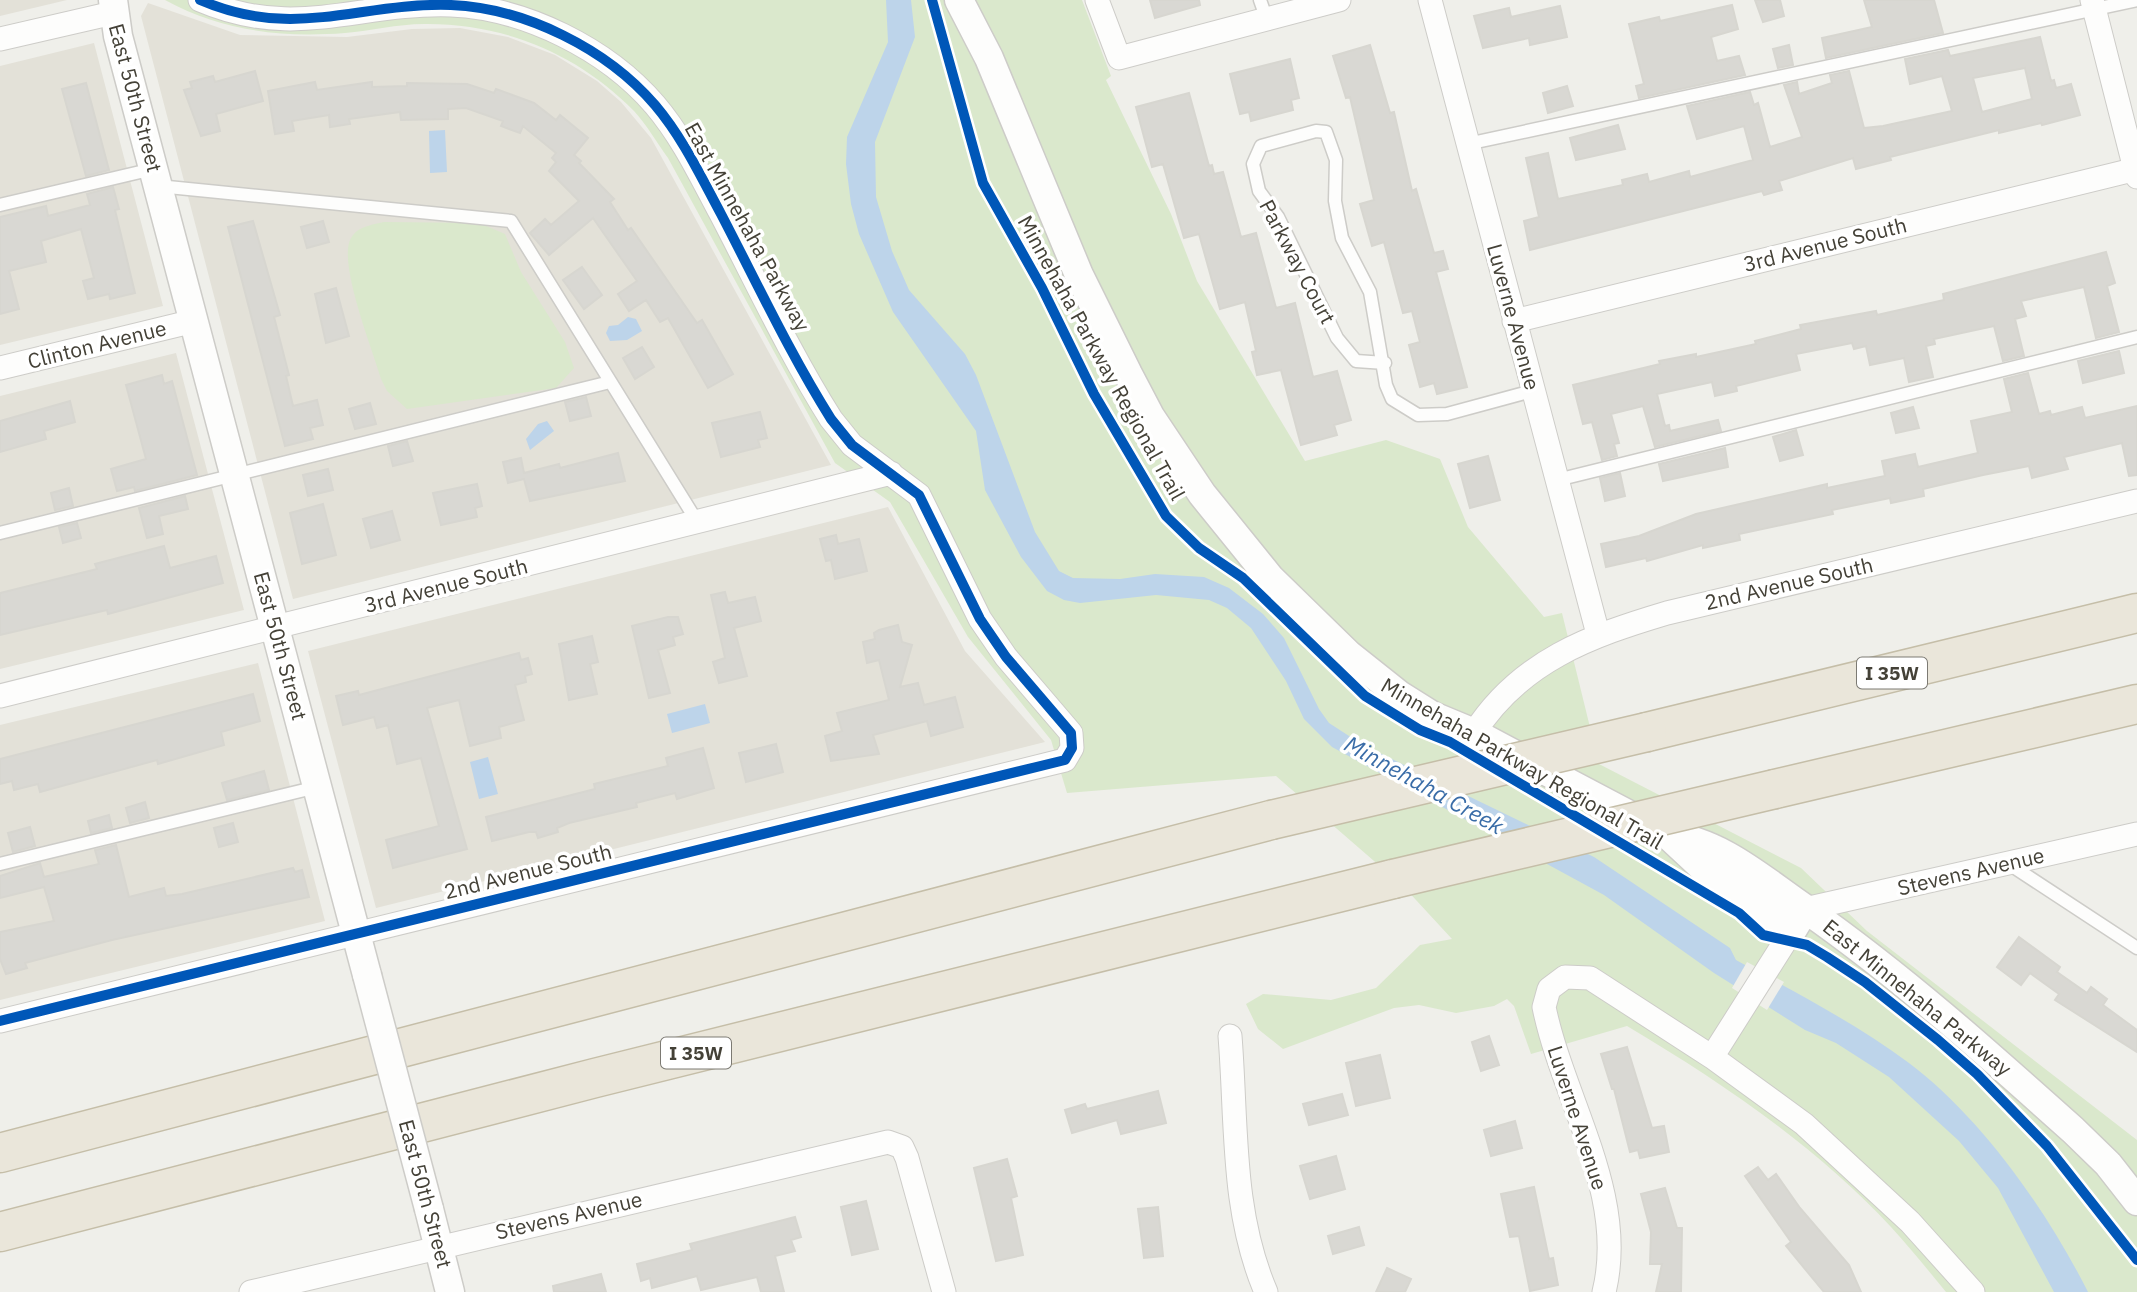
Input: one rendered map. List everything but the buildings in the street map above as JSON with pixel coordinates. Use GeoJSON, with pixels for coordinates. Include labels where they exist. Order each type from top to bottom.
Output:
{"type":"FeatureCollection","features":[{"type":"Feature","properties":{"kind":"highway","name":"I 35W"},"geometry":{"type":"LineString","coordinates":[[0,1153],[1271,820],[2137,613]]}},
{"type":"Feature","properties":{"kind":"highway","name":"I 35W"},"geometry":{"type":"LineString","coordinates":[[0,1232],[609,1075],[1392,879],[2137,704]]}},
{"type":"Feature","properties":{"kind":"highway"},"geometry":{"type":"LineString","coordinates":[[2090,715],[2137,722]]}},
{"type":"Feature","properties":{"kind":"street","name":"East Minnehaha Parkway"},"geometry":{"type":"LineString","coordinates":[[200,0],[241,15],[309,20],[393,8],[473,7],[524,20],[572,41],[617,69],[654,104],[686,148],[831,419],[852,445],[919,495],[980,619],[1006,657],[1071,733],[1072,748],[1065,760]]}},
{"type":"Feature","properties":{"kind":"street","name":"East Minnehaha Parkway"},"geometry":{"type":"LineString","coordinates":[[959,0],[989,58],[1079,275],[1150,416],[1202,494],[1270,578],[1349,655],[1398,694],[1433,716],[1474,733],[1669,836],[1714,878],[1799,919],[1849,938],[1991,1056],[2073,1130],[2108,1164],[2137,1201]]}},
{"type":"Feature","properties":{"kind":"street"},"geometry":{"type":"LineString","coordinates":[[1097,0],[1119,58],[1264,10],[1339,0]]}},
{"type":"Feature","properties":{"kind":"street","name":"Luverne Avenue"},"geometry":{"type":"LineString","coordinates":[[1430,0],[1598,634]]}},
{"type":"Feature","properties":{"kind":"street"},"geometry":{"type":"LineString","coordinates":[[2093,5],[2136,172]]}},
{"type":"Feature","properties":{"kind":"street"},"geometry":{"type":"LineString","coordinates":[[0,39],[113,6]]}},
{"type":"Feature","properties":{"kind":"street","name":"East 50th Street"},"geometry":{"type":"LineString","coordinates":[[113,6],[450,1292]]}},
{"type":"Feature","properties":{"kind":"street","name":"3rd Avenue South"},"geometry":{"type":"LineString","coordinates":[[1514,321],[2136,172]]}},
{"type":"Feature","properties":{"kind":"street","name":"Clinton Avenue"},"geometry":{"type":"LineString","coordinates":[[0,368],[194,321]]}},
{"type":"Feature","properties":{"kind":"street","name":"3rd Avenue South"},"geometry":{"type":"LineString","coordinates":[[0,696],[891,473]]}},
{"type":"Feature","properties":{"kind":"street","name":"2nd Avenue South"},"geometry":{"type":"LineString","coordinates":[[1474,733],[1498,701],[1524,678],[1547,660],[1598,634],[1667,613],[2137,501]]}},
{"type":"Feature","properties":{"kind":"street","name":"2nd Avenue South"},"geometry":{"type":"LineString","coordinates":[[0,1021],[1065,760]]}},
{"type":"Feature","properties":{"kind":"street","name":"Stevens Avenue"},"geometry":{"type":"LineString","coordinates":[[1799,919],[2009,864],[2137,834]]}},
{"type":"Feature","properties":{"kind":"street"},"geometry":{"type":"LineString","coordinates":[[1799,919],[1712,1057],[1804,1124],[1910,1222],[1973,1292]]}},
{"type":"Feature","properties":{"kind":"street","name":"Luverne Avenue"},"geometry":{"type":"LineString","coordinates":[[1604,1292],[1608,1276],[1609,1237],[1604,1203],[1549,1031],[1544,1007],[1549,989],[1565,977],[1590,978],[1712,1057]]}},
{"type":"Feature","properties":{"kind":"street"},"geometry":{"type":"LineString","coordinates":[[1230,1036],[1239,1202],[1266,1292]]}},
{"type":"Feature","properties":{"kind":"street","name":"Stevens Avenue"},"geometry":{"type":"LineString","coordinates":[[251,1292],[888,1142],[902,1147],[907,1158],[940,1291]]}},
{"type":"Feature","properties":{"kind":"lane"},"geometry":{"type":"LineString","coordinates":[[1467,144],[2093,5],[2137,0]]}},
{"type":"Feature","properties":{"kind":"lane","name":"Parkway Court"},"geometry":{"type":"LineString","coordinates":[[1385,363],[1356,361],[1337,338],[1278,217],[1259,191],[1253,164],[1261,146],[1316,131],[1326,132],[1332,142],[1336,160],[1335,201],[1342,237],[1370,292],[1385,363],[1386,385],[1392,399],[1418,415],[1447,414],[1532,391]]}},
{"type":"Feature","properties":{"kind":"lane"},"geometry":{"type":"LineString","coordinates":[[0,205],[156,177],[511,221],[698,523]]}},
{"type":"Feature","properties":{"kind":"lane"},"geometry":{"type":"LineString","coordinates":[[1557,480],[2137,337]]}},
{"type":"Feature","properties":{"kind":"lane"},"geometry":{"type":"LineString","coordinates":[[0,533],[610,382]]}},
{"type":"Feature","properties":{"kind":"lane"},"geometry":{"type":"LineString","coordinates":[[0,864],[317,787]]}},
{"type":"Feature","properties":{"kind":"lane"},"geometry":{"type":"LineString","coordinates":[[2009,864],[2137,948]]}},
{"type":"Feature","properties":{"kind":"shaded area"},"geometry":{"type":"Polygon","coordinates":[[[0,0],[67,0],[0,16],[0,0]]]}},
{"type":"Feature","properties":{"kind":"shaded area"},"geometry":{"type":"Polygon","coordinates":[[[148,3],[240,35],[347,37],[412,29],[460,28],[508,37],[555,55],[597,81],[621,102],[651,138],[831,465],[293,599],[141,16],[148,3]]]}},
{"type":"Feature","properties":{"kind":"shaded area"},"geometry":{"type":"Polygon","coordinates":[[[94,43],[163,306],[0,345],[0,66],[94,43]]]}},
{"type":"Feature","properties":{"kind":"shaded area"},"geometry":{"type":"Polygon","coordinates":[[[176,353],[244,610],[0,669],[0,396],[176,353]]]}},
{"type":"Feature","properties":{"kind":"shaded area"},"geometry":{"type":"Polygon","coordinates":[[[888,507],[965,651],[1045,742],[376,908],[308,651],[888,507]]]}},
{"type":"Feature","properties":{"kind":"shaded area"},"geometry":{"type":"Polygon","coordinates":[[[258,663],[325,921],[0,1000],[0,725],[258,663]]]}},
{"type":"Feature","properties":{"kind":"green space"},"geometry":{"type":"Polygon","coordinates":[[[165,0],[1082,0],[1111,76],[1106,80],[1171,214],[1197,281],[1305,461],[1386,440],[1440,459],[1468,527],[1544,617],[1562,613],[1599,764],[1801,868],[1867,931],[2137,1140],[2137,1292],[1946,1292],[1898,1235],[1831,1169],[1732,1093],[1627,1026],[1531,1054],[1514,1006],[1507,999],[1494,1006],[1456,1013],[1419,1005],[1394,1008],[1283,1049],[1258,1029],[1246,1004],[1263,994],[1331,1000],[1376,988],[1420,945],[1452,939],[1404,887],[1276,776],[1067,793],[1051,740],[968,637],[890,502],[835,463],[668,158],[634,111],[589,73],[564,58],[511,36],[483,29],[424,24],[345,33],[275,33],[208,19],[165,0]]]}},
{"type":"Feature","properties":{"kind":"green space"},"geometry":{"type":"Polygon","coordinates":[[[384,222],[479,223],[505,234],[521,272],[565,342],[574,368],[556,388],[407,409],[387,391],[381,379],[352,286],[349,266],[348,250],[354,234],[384,222]]]}},
{"type":"Feature","properties":{"kind":"water","name":"Minnehaha Creek"},"geometry":{"type":"Polygon","coordinates":[[[886,0],[911,0],[915,37],[875,142],[876,197],[892,251],[909,290],[965,354],[976,375],[1035,532],[1059,571],[1073,578],[1120,579],[1155,574],[1204,577],[1229,588],[1263,614],[1284,638],[1319,709],[1329,723],[1363,745],[1594,857],[1730,948],[1736,960],[1888,1048],[1936,1085],[1987,1138],[2033,1198],[2088,1292],[2054,1292],[1998,1188],[1959,1141],[1889,1077],[1836,1043],[1805,1030],[1714,973],[1604,895],[1332,747],[1304,719],[1286,681],[1251,628],[1227,608],[1209,600],[1156,595],[1080,603],[1064,600],[1047,591],[1021,557],[985,490],[976,431],[893,312],[859,234],[851,204],[846,164],[847,137],[888,42],[886,0]]]}},
{"type":"Feature","properties":{"kind":"water"},"geometry":{"type":"Polygon","coordinates":[[[445,130],[447,172],[430,173],[429,131],[445,130]]]}},
{"type":"Feature","properties":{"kind":"water"},"geometry":{"type":"Polygon","coordinates":[[[628,317],[636,319],[642,331],[627,340],[610,341],[606,333],[609,326],[618,325],[628,317]]]}},
{"type":"Feature","properties":{"kind":"water"},"geometry":{"type":"Polygon","coordinates":[[[547,421],[554,431],[530,450],[526,439],[538,424],[547,421]]]}},
{"type":"Feature","properties":{"kind":"water"},"geometry":{"type":"Polygon","coordinates":[[[705,704],[710,723],[672,733],[667,714],[705,704]]]}},
{"type":"Feature","properties":{"kind":"water"},"geometry":{"type":"Polygon","coordinates":[[[488,757],[498,794],[479,799],[470,762],[488,757]]]}},
{"type":"Feature","properties":{"kind":"pier"},"geometry":{"type":"Polygon","coordinates":[[[1747,962],[1784,982],[1767,1010],[1732,988],[1747,962]]]}},
{"type":"Feature","properties":{"kind":"cycle path"},"geometry":{"type":"LineString","coordinates":[[0,1021],[1065,760],[1072,748],[1071,733],[1006,657],[980,619],[919,495],[852,445],[831,419],[788,344],[691,158],[655,105],[613,66],[563,35],[535,23],[479,8],[417,6],[297,19],[266,18],[234,12],[200,0]]}},
{"type":"Feature","properties":{"kind":"cycle path","name":"Minnehaha Parkway Regional Trail"},"geometry":{"type":"LineString","coordinates":[[932,0],[983,183],[1042,288],[1094,394],[1166,516],[1199,548],[1243,578],[1365,696],[1420,730],[1450,742],[1739,913],[1763,935],[1807,945],[1865,982],[1977,1074],[2047,1146],[2137,1260]]}}]}
